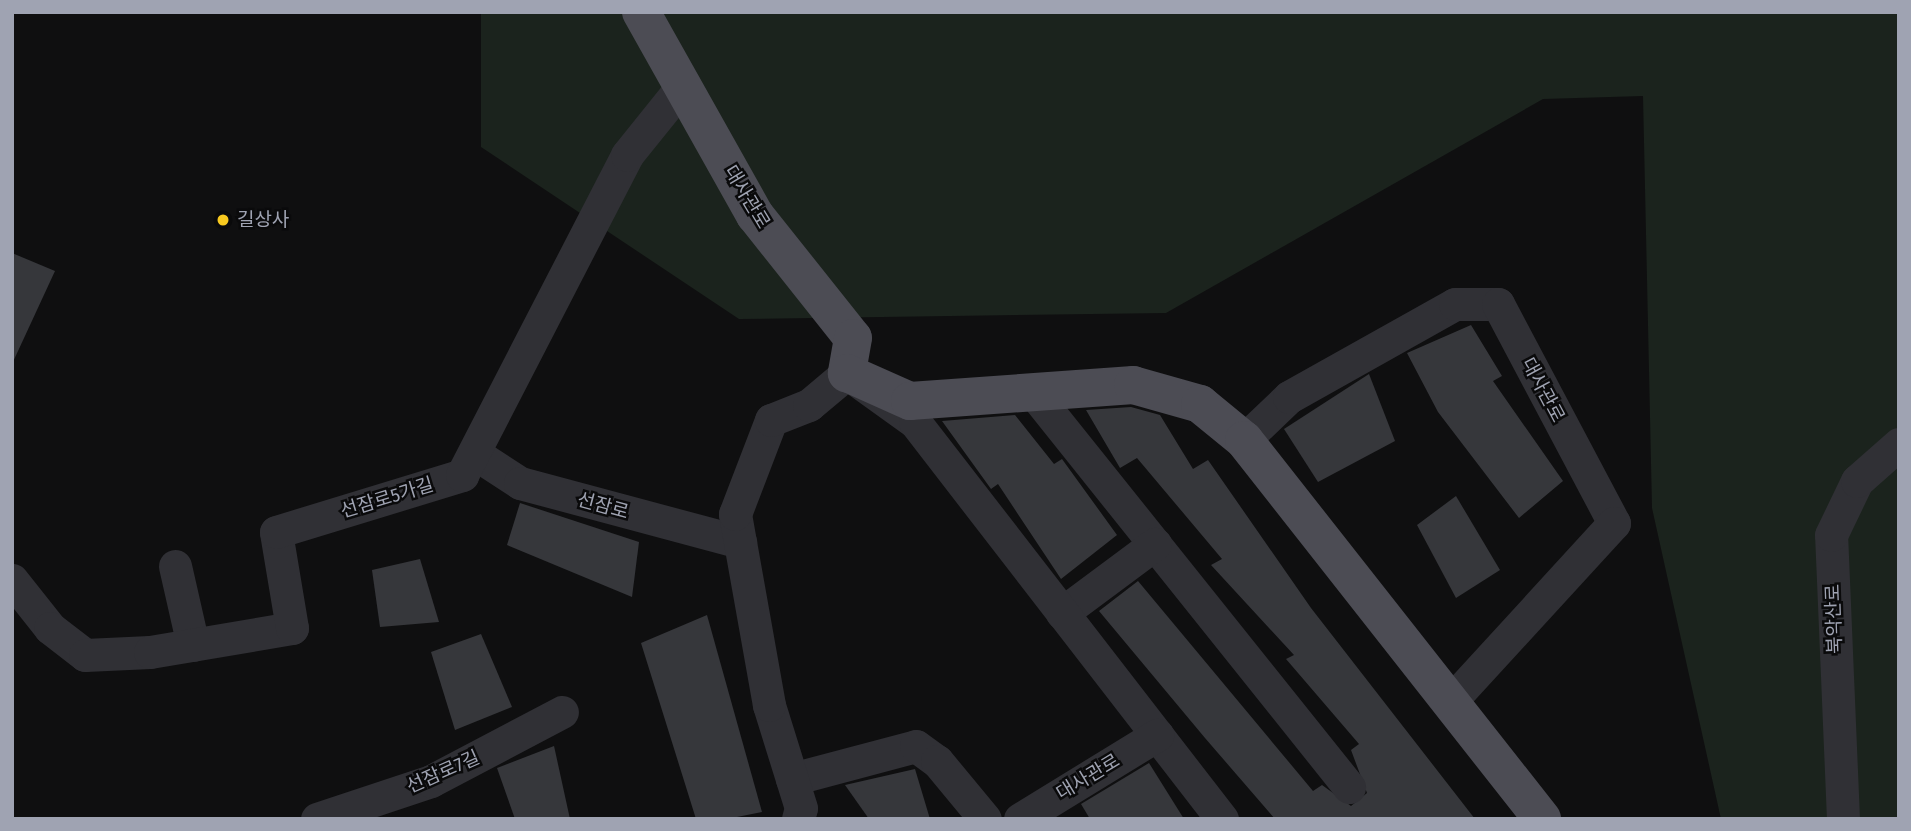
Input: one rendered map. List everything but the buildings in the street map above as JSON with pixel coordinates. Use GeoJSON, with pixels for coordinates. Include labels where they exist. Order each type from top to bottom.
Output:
{"type":"FeatureCollection","features":[{"type":"Feature","properties":{"kind":"main road","name":"대사관로"},"geometry":{"type":"LineString","coordinates":[[641,12],[684,84],[755,215],[853,338],[847,373]]}},
{"type":"Feature","properties":{"kind":"main road"},"geometry":{"type":"LineString","coordinates":[[847,373],[911,401],[1133,385],[1200,404],[1244,440],[1542,819]]}},
{"type":"Feature","properties":{"kind":"street","name":"선잠로5가길"},"geometry":{"type":"LineString","coordinates":[[12,580],[50,628],[85,655],[193,645],[292,628],[276,531],[462,475],[627,155],[684,84]]}},
{"type":"Feature","properties":{"kind":"street","name":"대사관로"},"geometry":{"type":"LineString","coordinates":[[1244,440],[1289,397],[1455,304],[1498,304],[1614,523],[1450,702]]}},
{"type":"Feature","properties":{"kind":"street"},"geometry":{"type":"LineString","coordinates":[[798,819],[801,808],[769,705],[735,514],[771,420],[809,405],[847,373],[915,422],[1222,819]]}},
{"type":"Feature","properties":{"kind":"street"},"geometry":{"type":"LineString","coordinates":[[1033,392],[1349,787]]}},
{"type":"Feature","properties":{"kind":"street","name":"북악산로"},"geometry":{"type":"LineString","coordinates":[[1843,819],[1831,535],[1857,481],[1899,444]]}},
{"type":"Feature","properties":{"kind":"street","name":"선잠로"},"geometry":{"type":"LineString","coordinates":[[474,453],[520,483],[740,542]]}},
{"type":"Feature","properties":{"kind":"street"},"geometry":{"type":"LineString","coordinates":[[1062,613],[1155,544]]}},
{"type":"Feature","properties":{"kind":"street"},"geometry":{"type":"LineString","coordinates":[[175,566],[193,645]]}},
{"type":"Feature","properties":{"kind":"street","name":"선잠로7길"},"geometry":{"type":"LineString","coordinates":[[317,819],[431,781],[562,712]]}},
{"type":"Feature","properties":{"kind":"street","name":"대사관로"},"geometry":{"type":"LineString","coordinates":[[1020,819],[1157,736]]}},
{"type":"Feature","properties":{"kind":"street"},"geometry":{"type":"LineString","coordinates":[[792,779],[916,746],[937,761],[985,819]]}},
{"type":"Feature","properties":{"kind":"shaded area"},"geometry":{"type":"Polygon","coordinates":[[[481,12],[1899,12],[1899,819],[1721,819],[1652,508],[1643,96],[1543,99],[1166,313],[739,319],[481,147],[481,12]]]}},
{"type":"Feature","properties":{"kind":"place","name":"길상사"},"geometry":{"type":"Point","coordinates":[223,220]}}]}
